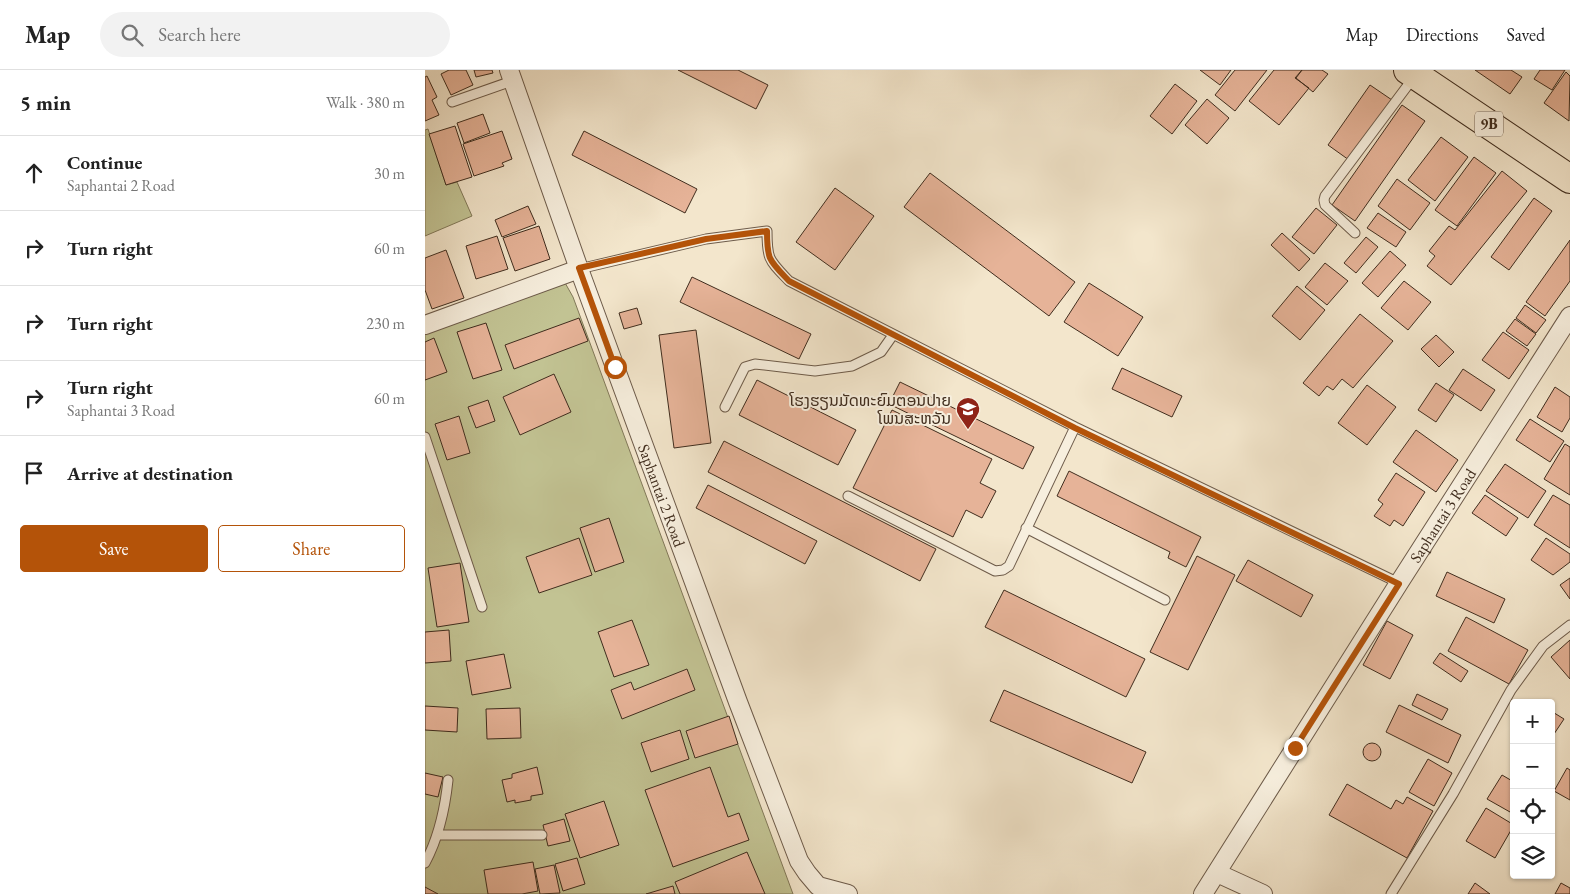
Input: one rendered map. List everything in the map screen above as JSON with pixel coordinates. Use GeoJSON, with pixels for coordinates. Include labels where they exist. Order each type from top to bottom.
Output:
{"type":"FeatureCollection","features":[{"type":"Feature","properties":{"kind":"main road","name":"9B"},"geometry":{"type":"LineString","coordinates":[[1412,72],[1570,179]]}},
{"type":"Feature","properties":{"kind":"street","name":"Saphantai 2 Road"},"geometry":{"type":"LineString","coordinates":[[510,76],[731,683],[796,852],[819,890],[848,894]]}},
{"type":"Feature","properties":{"kind":"street"},"geometry":{"type":"LineString","coordinates":[[425,325],[579,268]]}},
{"type":"Feature","properties":{"kind":"street","name":"Saphantai 3 Road"},"geometry":{"type":"LineString","coordinates":[[1203,894],[1570,316]]}},
{"type":"Feature","properties":{"kind":"street"},"geometry":{"type":"LineString","coordinates":[[1217,873],[1263,894]]}},
{"type":"Feature","properties":{"kind":"lane"},"geometry":{"type":"LineString","coordinates":[[1355,233],[1325,205],[1325,196],[1412,72]]}},
{"type":"Feature","properties":{"kind":"lane"},"geometry":{"type":"LineString","coordinates":[[452,102],[510,76]]}},
{"type":"Feature","properties":{"kind":"lane"},"geometry":{"type":"LineString","coordinates":[[579,268],[706,239],[767,231],[767,250],[771,263],[789,281],[1075,428],[1399,584]]}},
{"type":"Feature","properties":{"kind":"lane"},"geometry":{"type":"LineString","coordinates":[[725,407],[745,367],[755,364],[815,370],[851,366],[881,352],[893,335]]}},
{"type":"Feature","properties":{"kind":"lane"},"geometry":{"type":"LineString","coordinates":[[848,496],[995,571],[1003,570],[1009,566],[1075,428]]}},
{"type":"Feature","properties":{"kind":"lane"},"geometry":{"type":"LineString","coordinates":[[425,437],[482,607]]}},
{"type":"Feature","properties":{"kind":"lane"},"geometry":{"type":"LineString","coordinates":[[1026,528],[1165,600]]}},
{"type":"Feature","properties":{"kind":"lane"},"geometry":{"type":"LineString","coordinates":[[1391,894],[1453,794],[1511,690],[1543,646],[1570,625]]}},
{"type":"Feature","properties":{"kind":"lane"},"geometry":{"type":"LineString","coordinates":[[425,864],[434,847],[445,808],[448,780]]}},
{"type":"Feature","properties":{"kind":"lane"},"geometry":{"type":"LineString","coordinates":[[437,835],[542,835]]}},
{"type":"Feature","properties":{"kind":"green space"},"geometry":{"type":"Polygon","coordinates":[[[428,129],[446,185],[457,182],[472,216],[425,236],[425,130],[428,129]]]}},
{"type":"Feature","properties":{"kind":"green space"},"geometry":{"type":"Polygon","coordinates":[[[564,281],[573,297],[793,894],[425,894],[425,332],[564,281]]]}},
{"type":"Feature","properties":{"kind":"building"},"geometry":{"type":"Polygon","coordinates":[[[449,70],[466,70],[473,85],[451,95],[441,74],[449,70]]]}},
{"type":"Feature","properties":{"kind":"building"},"geometry":{"type":"Polygon","coordinates":[[[474,70],[492,70],[493,73],[476,77],[474,70]]]}},
{"type":"Feature","properties":{"kind":"building"},"geometry":{"type":"Polygon","coordinates":[[[678,70],[738,70],[768,85],[756,109],[678,70]]]}},
{"type":"Feature","properties":{"kind":"building"},"geometry":{"type":"Polygon","coordinates":[[[1200,70],[1231,70],[1220,85],[1200,70]]]}},
{"type":"Feature","properties":{"kind":"building"},"geometry":{"type":"Polygon","coordinates":[[[1235,70],[1267,70],[1235,111],[1215,95],[1235,70]]]}},
{"type":"Feature","properties":{"kind":"building"},"geometry":{"type":"Polygon","coordinates":[[[1274,70],[1302,70],[1295,78],[1309,88],[1279,125],[1249,101],[1274,70]]]}},
{"type":"Feature","properties":{"kind":"building"},"geometry":{"type":"Polygon","coordinates":[[[1302,70],[1322,70],[1328,74],[1313,92],[1296,78],[1302,70]]]}},
{"type":"Feature","properties":{"kind":"building"},"geometry":{"type":"Polygon","coordinates":[[[1475,70],[1511,70],[1522,77],[1510,94],[1475,70]]]}},
{"type":"Feature","properties":{"kind":"building"},"geometry":{"type":"Polygon","coordinates":[[[1540,70],[1565,70],[1552,90],[1534,79],[1540,70]]]}},
{"type":"Feature","properties":{"kind":"building"},"geometry":{"type":"Polygon","coordinates":[[[1566,72],[1570,76],[1569,121],[1544,103],[1566,72]]]}},
{"type":"Feature","properties":{"kind":"building"},"geometry":{"type":"Polygon","coordinates":[[[427,76],[437,97],[432,100],[439,115],[425,121],[425,77],[427,76]]]}},
{"type":"Feature","properties":{"kind":"building"},"geometry":{"type":"Polygon","coordinates":[[[1175,84],[1197,101],[1172,134],[1150,116],[1175,84]]]}},
{"type":"Feature","properties":{"kind":"building"},"geometry":{"type":"Polygon","coordinates":[[[1370,85],[1392,100],[1349,160],[1328,145],[1370,85]]]}},
{"type":"Feature","properties":{"kind":"building"},"geometry":{"type":"Polygon","coordinates":[[[1207,99],[1229,118],[1207,144],[1185,125],[1207,99]]]}},
{"type":"Feature","properties":{"kind":"building"},"geometry":{"type":"Polygon","coordinates":[[[1402,105],[1425,121],[1355,221],[1332,205],[1402,105]]]}},
{"type":"Feature","properties":{"kind":"building"},"geometry":{"type":"Polygon","coordinates":[[[483,114],[490,133],[464,143],[457,123],[483,114]]]}},
{"type":"Feature","properties":{"kind":"building"},"geometry":{"type":"Polygon","coordinates":[[[455,126],[472,177],[446,185],[429,134],[455,126]]]}},
{"type":"Feature","properties":{"kind":"building"},"geometry":{"type":"Polygon","coordinates":[[[502,131],[512,159],[502,163],[504,166],[474,176],[463,144],[502,131]]]}},
{"type":"Feature","properties":{"kind":"building"},"geometry":{"type":"Polygon","coordinates":[[[584,131],[697,189],[685,213],[572,155],[584,131]]]}},
{"type":"Feature","properties":{"kind":"building"},"geometry":{"type":"Polygon","coordinates":[[[1441,137],[1468,157],[1435,201],[1408,180],[1441,137]]]}},
{"type":"Feature","properties":{"kind":"building"},"geometry":{"type":"Polygon","coordinates":[[[1474,157],[1496,173],[1457,226],[1435,210],[1474,157]]]}},
{"type":"Feature","properties":{"kind":"building"},"geometry":{"type":"Polygon","coordinates":[[[1502,171],[1527,191],[1451,285],[1427,266],[1435,256],[1429,251],[1449,226],[1455,230],[1502,171]]]}},
{"type":"Feature","properties":{"kind":"building"},"geometry":{"type":"Polygon","coordinates":[[[930,173],[1075,282],[1049,316],[904,207],[930,173]]]}},
{"type":"Feature","properties":{"kind":"building"},"geometry":{"type":"Polygon","coordinates":[[[1397,179],[1430,203],[1410,230],[1378,206],[1397,179]]]}},
{"type":"Feature","properties":{"kind":"building"},"geometry":{"type":"Polygon","coordinates":[[[835,188],[874,216],[835,270],[796,242],[835,188]]]}},
{"type":"Feature","properties":{"kind":"building"},"geometry":{"type":"Polygon","coordinates":[[[1534,198],[1552,211],[1509,270],[1491,257],[1534,198]]]}},
{"type":"Feature","properties":{"kind":"building"},"geometry":{"type":"Polygon","coordinates":[[[528,206],[536,224],[502,237],[495,220],[528,206]]]}},
{"type":"Feature","properties":{"kind":"building"},"geometry":{"type":"Polygon","coordinates":[[[1316,208],[1337,225],[1314,254],[1292,237],[1316,208]]]}},
{"type":"Feature","properties":{"kind":"building"},"geometry":{"type":"Polygon","coordinates":[[[1378,213],[1406,232],[1396,247],[1367,228],[1378,213]]]}},
{"type":"Feature","properties":{"kind":"building"},"geometry":{"type":"Polygon","coordinates":[[[539,226],[550,259],[515,271],[503,238],[539,226]]]}},
{"type":"Feature","properties":{"kind":"building"},"geometry":{"type":"Polygon","coordinates":[[[1282,233],[1310,259],[1299,271],[1271,245],[1282,233]]]}},
{"type":"Feature","properties":{"kind":"building"},"geometry":{"type":"Polygon","coordinates":[[[497,236],[508,269],[476,279],[466,246],[497,236]]]}},
{"type":"Feature","properties":{"kind":"building"},"geometry":{"type":"Polygon","coordinates":[[[1366,237],[1378,247],[1356,273],[1344,263],[1366,237]]]}},
{"type":"Feature","properties":{"kind":"building"},"geometry":{"type":"Polygon","coordinates":[[[1570,240],[1570,281],[1545,316],[1526,302],[1570,240]]]}},
{"type":"Feature","properties":{"kind":"building"},"geometry":{"type":"Polygon","coordinates":[[[446,250],[464,298],[432,309],[425,290],[425,258],[446,250]]]}},
{"type":"Feature","properties":{"kind":"building"},"geometry":{"type":"Polygon","coordinates":[[[1390,251],[1406,265],[1378,297],[1362,283],[1390,251]]]}},
{"type":"Feature","properties":{"kind":"building"},"geometry":{"type":"Polygon","coordinates":[[[1325,263],[1348,281],[1327,305],[1305,287],[1325,263]]]}},
{"type":"Feature","properties":{"kind":"building"},"geometry":{"type":"Polygon","coordinates":[[[692,277],[811,334],[799,359],[680,302],[692,277]]]}},
{"type":"Feature","properties":{"kind":"building"},"geometry":{"type":"Polygon","coordinates":[[[1404,281],[1431,302],[1408,330],[1381,308],[1404,281]]]}},
{"type":"Feature","properties":{"kind":"building"},"geometry":{"type":"Polygon","coordinates":[[[1089,283],[1143,317],[1118,356],[1064,322],[1089,283]]]}},
{"type":"Feature","properties":{"kind":"building"},"geometry":{"type":"Polygon","coordinates":[[[1297,286],[1325,310],[1300,340],[1272,316],[1297,286]]]}},
{"type":"Feature","properties":{"kind":"building"},"geometry":{"type":"Polygon","coordinates":[[[1525,305],[1546,320],[1536,333],[1516,318],[1525,305]]]}},
{"type":"Feature","properties":{"kind":"building"},"geometry":{"type":"Polygon","coordinates":[[[637,308],[642,324],[624,329],[619,313],[637,308]]]}},
{"type":"Feature","properties":{"kind":"building"},"geometry":{"type":"Polygon","coordinates":[[[1360,314],[1393,341],[1353,388],[1342,379],[1333,390],[1327,386],[1319,396],[1303,383],[1360,314]]]}},
{"type":"Feature","properties":{"kind":"building"},"geometry":{"type":"Polygon","coordinates":[[[579,318],[588,341],[514,369],[505,345],[579,318]]]}},
{"type":"Feature","properties":{"kind":"building"},"geometry":{"type":"Polygon","coordinates":[[[1515,319],[1536,334],[1527,346],[1506,331],[1515,319]]]}},
{"type":"Feature","properties":{"kind":"building"},"geometry":{"type":"Polygon","coordinates":[[[486,323],[502,370],[473,379],[457,332],[486,323]]]}},
{"type":"Feature","properties":{"kind":"building"},"geometry":{"type":"Polygon","coordinates":[[[696,330],[711,443],[674,448],[659,335],[696,330]]]}},
{"type":"Feature","properties":{"kind":"building"},"geometry":{"type":"Polygon","coordinates":[[[1503,332],[1529,350],[1509,379],[1482,360],[1503,332]]]}},
{"type":"Feature","properties":{"kind":"building"},"geometry":{"type":"Polygon","coordinates":[[[1436,335],[1454,352],[1439,367],[1421,349],[1436,335]]]}},
{"type":"Feature","properties":{"kind":"building"},"geometry":{"type":"Polygon","coordinates":[[[434,338],[447,372],[425,380],[425,342],[434,338]]]}},
{"type":"Feature","properties":{"kind":"building"},"geometry":{"type":"Polygon","coordinates":[[[1122,368],[1182,396],[1172,417],[1112,389],[1122,368]]]}},
{"type":"Feature","properties":{"kind":"building"},"geometry":{"type":"Polygon","coordinates":[[[1463,369],[1495,390],[1481,411],[1449,390],[1463,369]]]}},
{"type":"Feature","properties":{"kind":"building"},"geometry":{"type":"Polygon","coordinates":[[[554,374],[571,412],[520,435],[503,397],[554,374]]]}},
{"type":"Feature","properties":{"kind":"building"},"geometry":{"type":"Polygon","coordinates":[[[757,380],[856,430],[838,465],[739,415],[757,380]]]}},
{"type":"Feature","properties":{"kind":"building"},"geometry":{"type":"Polygon","coordinates":[[[900,382],[1034,447],[1023,469],[889,404],[900,382]]]}},
{"type":"Feature","properties":{"kind":"building"},"geometry":{"type":"Polygon","coordinates":[[[1436,383],[1454,395],[1436,422],[1418,410],[1436,383]]]}},
{"type":"Feature","properties":{"kind":"building"},"geometry":{"type":"Polygon","coordinates":[[[1367,385],[1396,407],[1367,445],[1338,423],[1367,385]]]}},
{"type":"Feature","properties":{"kind":"building"},"geometry":{"type":"Polygon","coordinates":[[[1555,387],[1570,397],[1570,418],[1562,432],[1537,417],[1555,387]]]}},
{"type":"Feature","properties":{"kind":"building"},"geometry":{"type":"Polygon","coordinates":[[[488,400],[495,421],[476,428],[468,407],[488,400]]]}},
{"type":"Feature","properties":{"kind":"building"},"geometry":{"type":"Polygon","coordinates":[[[892,410],[992,459],[980,483],[996,491],[982,518],[966,510],[953,537],[853,488],[892,410]]]}},
{"type":"Feature","properties":{"kind":"building"},"geometry":{"type":"Polygon","coordinates":[[[459,416],[470,453],[447,460],[435,424],[459,416]]]}},
{"type":"Feature","properties":{"kind":"building"},"geometry":{"type":"Polygon","coordinates":[[[1530,419],[1564,441],[1550,462],[1516,440],[1530,419]]]}},
{"type":"Feature","properties":{"kind":"building"},"geometry":{"type":"Polygon","coordinates":[[[1416,430],[1458,460],[1436,492],[1393,462],[1416,430]]]}},
{"type":"Feature","properties":{"kind":"building"},"geometry":{"type":"Polygon","coordinates":[[[724,441],[936,549],[920,581],[708,472],[724,441]]]}},
{"type":"Feature","properties":{"kind":"building"},"geometry":{"type":"Polygon","coordinates":[[[1565,444],[1570,447],[1570,495],[1544,479],[1565,444]]]}},
{"type":"Feature","properties":{"kind":"building"},"geometry":{"type":"Polygon","coordinates":[[[1505,464],[1546,491],[1528,518],[1486,491],[1505,464]]]}},
{"type":"Feature","properties":{"kind":"building"},"geometry":{"type":"Polygon","coordinates":[[[1069,471],[1201,537],[1186,567],[1168,558],[1170,552],[1057,496],[1069,471]]]}},
{"type":"Feature","properties":{"kind":"building"},"geometry":{"type":"Polygon","coordinates":[[[1396,473],[1425,492],[1403,526],[1394,520],[1390,526],[1374,516],[1383,504],[1378,500],[1396,473]]]}},
{"type":"Feature","properties":{"kind":"building"},"geometry":{"type":"Polygon","coordinates":[[[708,485],[817,541],[805,564],[696,508],[708,485]]]}},
{"type":"Feature","properties":{"kind":"building"},"geometry":{"type":"Polygon","coordinates":[[[1485,495],[1518,518],[1506,536],[1472,513],[1485,495]]]}},
{"type":"Feature","properties":{"kind":"building"},"geometry":{"type":"Polygon","coordinates":[[[1553,495],[1570,505],[1570,548],[1534,525],[1553,495]]]}},
{"type":"Feature","properties":{"kind":"building"},"geometry":{"type":"Polygon","coordinates":[[[609,518],[624,562],[595,572],[580,528],[609,518]]]}},
{"type":"Feature","properties":{"kind":"building"},"geometry":{"type":"Polygon","coordinates":[[[579,538],[592,575],[539,593],[526,557],[579,538]]]}},
{"type":"Feature","properties":{"kind":"building"},"geometry":{"type":"Polygon","coordinates":[[[1546,538],[1570,554],[1570,562],[1553,575],[1531,560],[1546,538]]]}},
{"type":"Feature","properties":{"kind":"building"},"geometry":{"type":"Polygon","coordinates":[[[1197,556],[1235,575],[1188,670],[1150,652],[1197,556]]]}},
{"type":"Feature","properties":{"kind":"building"},"geometry":{"type":"Polygon","coordinates":[[[1248,560],[1313,595],[1301,617],[1236,581],[1248,560]]]}},
{"type":"Feature","properties":{"kind":"building"},"geometry":{"type":"Polygon","coordinates":[[[460,563],[469,622],[437,627],[428,568],[460,563]]]}},
{"type":"Feature","properties":{"kind":"building"},"geometry":{"type":"Polygon","coordinates":[[[1447,572],[1505,599],[1494,623],[1436,596],[1447,572]]]}},
{"type":"Feature","properties":{"kind":"building"},"geometry":{"type":"Polygon","coordinates":[[[1570,578],[1570,599],[1560,585],[1570,578]]]}},
{"type":"Feature","properties":{"kind":"building"},"geometry":{"type":"Polygon","coordinates":[[[1004,590],[1145,659],[1126,697],[985,627],[1004,590]]]}},
{"type":"Feature","properties":{"kind":"building"},"geometry":{"type":"Polygon","coordinates":[[[1466,617],[1528,650],[1509,684],[1448,651],[1466,617]]]}},
{"type":"Feature","properties":{"kind":"building"},"geometry":{"type":"Polygon","coordinates":[[[632,620],[649,665],[614,677],[598,632],[632,620]]]}},
{"type":"Feature","properties":{"kind":"building"},"geometry":{"type":"Polygon","coordinates":[[[1387,621],[1413,635],[1390,679],[1363,665],[1387,621]]]}},
{"type":"Feature","properties":{"kind":"building"},"geometry":{"type":"Polygon","coordinates":[[[449,630],[451,661],[425,663],[425,632],[449,630]]]}},
{"type":"Feature","properties":{"kind":"building"},"geometry":{"type":"Polygon","coordinates":[[[1570,640],[1570,679],[1551,657],[1570,640]]]}},
{"type":"Feature","properties":{"kind":"building"},"geometry":{"type":"Polygon","coordinates":[[[1440,653],[1468,671],[1461,682],[1433,663],[1440,653]]]}},
{"type":"Feature","properties":{"kind":"building"},"geometry":{"type":"Polygon","coordinates":[[[504,654],[511,688],[472,695],[466,661],[504,654]]]}},
{"type":"Feature","properties":{"kind":"building"},"geometry":{"type":"Polygon","coordinates":[[[687,669],[695,690],[622,719],[611,690],[631,682],[634,690],[687,669]]]}},
{"type":"Feature","properties":{"kind":"building"},"geometry":{"type":"Polygon","coordinates":[[[1004,690],[1146,752],[1132,783],[990,721],[1004,690]]]}},
{"type":"Feature","properties":{"kind":"building"},"geometry":{"type":"Polygon","coordinates":[[[1417,694],[1448,709],[1442,720],[1412,705],[1417,694]]]}},
{"type":"Feature","properties":{"kind":"building"},"geometry":{"type":"Polygon","coordinates":[[[1399,705],[1461,735],[1448,763],[1386,732],[1399,705]]]}},
{"type":"Feature","properties":{"kind":"building"},"geometry":{"type":"Polygon","coordinates":[[[425,706],[458,708],[457,732],[425,730],[425,706]]]}},
{"type":"Feature","properties":{"kind":"building"},"geometry":{"type":"Polygon","coordinates":[[[520,708],[521,738],[487,739],[486,709],[520,708]]]}},
{"type":"Feature","properties":{"kind":"building"},"geometry":{"type":"Polygon","coordinates":[[[1555,713],[1564,719],[1555,732],[1555,713]]]}},
{"type":"Feature","properties":{"kind":"building"},"geometry":{"type":"Polygon","coordinates":[[[729,716],[738,744],[695,758],[686,731],[729,716]]]}},
{"type":"Feature","properties":{"kind":"building"},"geometry":{"type":"Polygon","coordinates":[[[680,730],[689,759],[651,772],[641,743],[680,730]]]}},
{"type":"Feature","properties":{"kind":"building"},"geometry":{"type":"Polygon","coordinates":[[[1372,743],[1378,746],[1381,752],[1378,758],[1372,761],[1366,758],[1363,752],[1366,746],[1372,743]]]}},
{"type":"Feature","properties":{"kind":"building"},"geometry":{"type":"Polygon","coordinates":[[[1428,759],[1452,773],[1434,806],[1409,792],[1428,759]]]}},
{"type":"Feature","properties":{"kind":"building"},"geometry":{"type":"Polygon","coordinates":[[[537,767],[543,794],[531,796],[531,800],[515,803],[515,800],[507,802],[502,780],[512,778],[512,774],[537,767]]]}},
{"type":"Feature","properties":{"kind":"building"},"geometry":{"type":"Polygon","coordinates":[[[710,767],[728,817],[739,813],[749,840],[673,867],[645,790],[710,767]]]}},
{"type":"Feature","properties":{"kind":"building"},"geometry":{"type":"Polygon","coordinates":[[[1567,768],[1570,770],[1570,800],[1555,792],[1567,768]]]}},
{"type":"Feature","properties":{"kind":"building"},"geometry":{"type":"Polygon","coordinates":[[[425,773],[443,777],[438,797],[425,794],[425,773]]]}},
{"type":"Feature","properties":{"kind":"building"},"geometry":{"type":"Polygon","coordinates":[[[1502,775],[1510,780],[1510,812],[1487,799],[1502,775]]]}},
{"type":"Feature","properties":{"kind":"building"},"geometry":{"type":"Polygon","coordinates":[[[1347,784],[1391,809],[1396,800],[1403,804],[1407,797],[1433,811],[1407,858],[1329,815],[1347,784]]]}},
{"type":"Feature","properties":{"kind":"building"},"geometry":{"type":"Polygon","coordinates":[[[604,801],[619,845],[580,858],[565,814],[604,801]]]}},
{"type":"Feature","properties":{"kind":"building"},"geometry":{"type":"Polygon","coordinates":[[[1486,808],[1510,823],[1510,832],[1495,858],[1466,841],[1486,808]]]}},
{"type":"Feature","properties":{"kind":"building"},"geometry":{"type":"Polygon","coordinates":[[[564,819],[570,841],[548,846],[543,825],[564,819]]]}},
{"type":"Feature","properties":{"kind":"building"},"geometry":{"type":"Polygon","coordinates":[[[747,852],[765,894],[680,894],[675,882],[747,852]]]}},
{"type":"Feature","properties":{"kind":"building"},"geometry":{"type":"Polygon","coordinates":[[[577,858],[585,884],[563,891],[555,864],[577,858]]]}},
{"type":"Feature","properties":{"kind":"building"},"geometry":{"type":"Polygon","coordinates":[[[533,862],[538,891],[522,894],[488,894],[484,870],[533,862]]]}},
{"type":"Feature","properties":{"kind":"building"},"geometry":{"type":"Polygon","coordinates":[[[554,865],[560,893],[540,894],[535,869],[554,865]]]}},
{"type":"Feature","properties":{"kind":"building"},"geometry":{"type":"Polygon","coordinates":[[[1475,883],[1490,894],[1468,894],[1475,883]]]}},
{"type":"Feature","properties":{"kind":"building"},"geometry":{"type":"Polygon","coordinates":[[[1561,883],[1570,888],[1570,894],[1555,894],[1561,883]]]}},
{"type":"Feature","properties":{"kind":"building"},"geometry":{"type":"Polygon","coordinates":[[[673,886],[675,894],[646,894],[673,886]]]}},
{"type":"Feature","properties":{"kind":"building"},"geometry":{"type":"Polygon","coordinates":[[[425,887],[438,894],[425,894],[425,887]]]}},
{"type":"Feature","properties":{"kind":"place","name":"ໂຮງຮຽນມັດທະຍົມຕອນປາຍ ໂພນສະຫວັນ"},"geometry":{"type":"Point","coordinates":[968,430]}},
{"type":"Feature","properties":{"kind":"route"},"geometry":{"type":"LineString","coordinates":[[615,367],[579,268],[706,239],[767,231],[767,250],[771,263],[789,281],[1075,428],[1399,584],[1295,748]]}}]}
